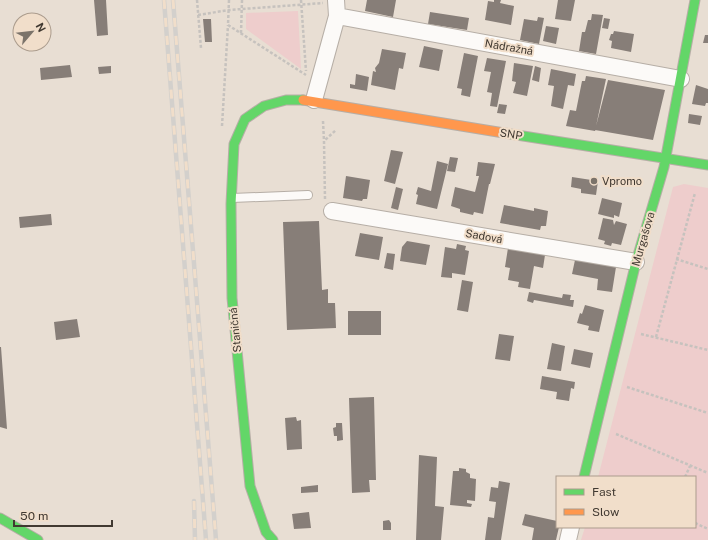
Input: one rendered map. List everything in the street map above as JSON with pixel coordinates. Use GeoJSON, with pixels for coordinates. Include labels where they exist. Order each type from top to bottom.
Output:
{"type":"FeatureCollection","features":[{"type":"Feature","properties":{"kind":"street","name":"Murgašova"},"geometry":{"type":"LineString","coordinates":[[584,476],[636,262],[665,158],[681,79],[694,0]]}},
{"type":"Feature","properties":{"kind":"street","name":"Nádražná"},"geometry":{"type":"LineString","coordinates":[[334,6],[681,79]]}},
{"type":"Feature","properties":{"kind":"street"},"geometry":{"type":"LineString","coordinates":[[314,100],[334,6]]}},
{"type":"Feature","properties":{"kind":"street","name":"SNP"},"geometry":{"type":"LineString","coordinates":[[242,126],[245,119],[264,106],[286,100],[314,100],[340,108],[708,165]]}},
{"type":"Feature","properties":{"kind":"street","name":"Staničná"},"geometry":{"type":"LineString","coordinates":[[242,126],[234,144],[232,198],[232,298],[250,486],[268,537]]}},
{"type":"Feature","properties":{"kind":"street","name":"Sadová"},"geometry":{"type":"LineString","coordinates":[[332,211],[636,262]]}},
{"type":"Feature","properties":{"kind":"street"},"geometry":{"type":"LineString","coordinates":[[0,518],[38,540]]}},
{"type":"Feature","properties":{"kind":"street"},"geometry":{"type":"LineString","coordinates":[[568,540],[571,528]]}},
{"type":"Feature","properties":{"kind":"lane"},"geometry":{"type":"LineString","coordinates":[[232,198],[308,195]]}},
{"type":"Feature","properties":{"kind":"path"},"geometry":{"type":"LineString","coordinates":[[197,0],[201,48]]}},
{"type":"Feature","properties":{"kind":"path"},"geometry":{"type":"LineString","coordinates":[[222,132],[229,0]]}},
{"type":"Feature","properties":{"kind":"path"},"geometry":{"type":"LineString","coordinates":[[241,33],[240,9],[242,0]]}},
{"type":"Feature","properties":{"kind":"path"},"geometry":{"type":"LineString","coordinates":[[301,0],[307,75]]}},
{"type":"Feature","properties":{"kind":"path"},"geometry":{"type":"LineString","coordinates":[[198,15],[240,9],[301,5],[334,6]]}},
{"type":"Feature","properties":{"kind":"path"},"geometry":{"type":"LineString","coordinates":[[228,25],[304,76],[313,74]]}},
{"type":"Feature","properties":{"kind":"path"},"geometry":{"type":"LineString","coordinates":[[323,120],[325,209],[332,211]]}},
{"type":"Feature","properties":{"kind":"path"},"geometry":{"type":"LineString","coordinates":[[324,141],[336,130]]}},
{"type":"Feature","properties":{"kind":"path"},"geometry":{"type":"LineString","coordinates":[[656,337],[695,193]]}},
{"type":"Feature","properties":{"kind":"path"},"geometry":{"type":"LineString","coordinates":[[676,260],[708,269]]}},
{"type":"Feature","properties":{"kind":"path"},"geometry":{"type":"LineString","coordinates":[[642,334],[708,350]]}},
{"type":"Feature","properties":{"kind":"path"},"geometry":{"type":"LineString","coordinates":[[627,387],[708,413]]}},
{"type":"Feature","properties":{"kind":"path"},"geometry":{"type":"LineString","coordinates":[[616,434],[708,473]]}},
{"type":"Feature","properties":{"kind":"path"},"geometry":{"type":"LineString","coordinates":[[685,476],[690,466]]}},
{"type":"Feature","properties":{"kind":"path"},"geometry":{"type":"LineString","coordinates":[[696,523],[708,529]]}},
{"type":"Feature","properties":{"kind":"shaded area"},"geometry":{"type":"Polygon","coordinates":[[[298,11],[301,69],[246,29],[246,13],[298,11]]]}},
{"type":"Feature","properties":{"kind":"shaded area"},"geometry":{"type":"Polygon","coordinates":[[[684,184],[708,188],[708,540],[581,540],[585,528],[696,528],[696,476],[598,476],[673,187],[684,184]]]}},
{"type":"Feature","properties":{"kind":"building"},"geometry":{"type":"Polygon","coordinates":[[[94,0],[106,0],[108,35],[97,36],[94,0]]]}},
{"type":"Feature","properties":{"kind":"building"},"geometry":{"type":"Polygon","coordinates":[[[367,0],[396,0],[393,17],[365,11],[367,0]]]}},
{"type":"Feature","properties":{"kind":"building"},"geometry":{"type":"Polygon","coordinates":[[[494,0],[501,0],[500,3],[514,6],[511,25],[485,20],[488,1],[494,2],[494,0]]]}},
{"type":"Feature","properties":{"kind":"building"},"geometry":{"type":"Polygon","coordinates":[[[558,0],[575,0],[571,21],[555,19],[558,0]]]}},
{"type":"Feature","properties":{"kind":"building"},"geometry":{"type":"Polygon","coordinates":[[[430,12],[469,18],[467,30],[428,24],[430,12]]]}},
{"type":"Feature","properties":{"kind":"building"},"geometry":{"type":"Polygon","coordinates":[[[592,14],[603,15],[596,54],[579,51],[582,32],[585,32],[588,20],[591,20],[592,14]]]}},
{"type":"Feature","properties":{"kind":"building"},"geometry":{"type":"Polygon","coordinates":[[[538,17],[544,18],[539,44],[520,40],[524,19],[537,21],[538,17]]]}},
{"type":"Feature","properties":{"kind":"building"},"geometry":{"type":"Polygon","coordinates":[[[604,18],[610,19],[608,29],[602,28],[604,18]]]}},
{"type":"Feature","properties":{"kind":"building"},"geometry":{"type":"Polygon","coordinates":[[[203,19],[211,19],[212,42],[205,42],[203,19]]]}},
{"type":"Feature","properties":{"kind":"building"},"geometry":{"type":"Polygon","coordinates":[[[546,26],[559,28],[556,44],[543,41],[546,26]]]}},
{"type":"Feature","properties":{"kind":"building"},"geometry":{"type":"Polygon","coordinates":[[[614,31],[634,34],[631,52],[611,48],[612,41],[609,40],[614,31]]]}},
{"type":"Feature","properties":{"kind":"building"},"geometry":{"type":"Polygon","coordinates":[[[705,35],[708,35],[708,43],[703,43],[705,35]]]}},
{"type":"Feature","properties":{"kind":"building"},"geometry":{"type":"Polygon","coordinates":[[[424,46],[443,50],[439,71],[419,67],[424,46]]]}},
{"type":"Feature","properties":{"kind":"building"},"geometry":{"type":"Polygon","coordinates":[[[382,49],[406,53],[403,69],[399,68],[395,90],[371,85],[373,71],[376,72],[375,68],[379,63],[382,49]]]}},
{"type":"Feature","properties":{"kind":"building"},"geometry":{"type":"Polygon","coordinates":[[[464,53],[478,56],[470,97],[461,95],[462,89],[457,88],[464,53]]]}},
{"type":"Feature","properties":{"kind":"building"},"geometry":{"type":"Polygon","coordinates":[[[487,58],[506,61],[497,107],[490,106],[492,93],[487,92],[491,72],[484,71],[487,58]]]}},
{"type":"Feature","properties":{"kind":"building"},"geometry":{"type":"Polygon","coordinates":[[[514,63],[533,66],[527,96],[513,93],[516,82],[512,81],[514,63]]]}},
{"type":"Feature","properties":{"kind":"building"},"geometry":{"type":"Polygon","coordinates":[[[70,65],[72,77],[41,80],[40,68],[70,65]]]}},
{"type":"Feature","properties":{"kind":"building"},"geometry":{"type":"Polygon","coordinates":[[[111,66],[111,73],[99,74],[98,67],[111,66]]]}},
{"type":"Feature","properties":{"kind":"building"},"geometry":{"type":"Polygon","coordinates":[[[535,66],[541,68],[539,82],[532,80],[535,66]]]}},
{"type":"Feature","properties":{"kind":"building"},"geometry":{"type":"Polygon","coordinates":[[[551,69],[576,74],[574,86],[568,85],[563,109],[551,106],[554,86],[548,85],[551,69]]]}},
{"type":"Feature","properties":{"kind":"building"},"geometry":{"type":"Polygon","coordinates":[[[356,74],[369,77],[367,91],[350,88],[350,84],[355,85],[356,74]]]}},
{"type":"Feature","properties":{"kind":"building"},"geometry":{"type":"Polygon","coordinates":[[[586,76],[606,79],[595,131],[566,126],[570,110],[576,111],[582,81],[585,81],[586,76]]]}},
{"type":"Feature","properties":{"kind":"building"},"geometry":{"type":"Polygon","coordinates":[[[608,80],[665,90],[653,140],[595,130],[608,80]]]}},
{"type":"Feature","properties":{"kind":"building"},"geometry":{"type":"Polygon","coordinates":[[[696,85],[708,89],[708,103],[706,103],[705,106],[692,104],[696,85]]]}},
{"type":"Feature","properties":{"kind":"building"},"geometry":{"type":"Polygon","coordinates":[[[499,104],[507,105],[505,114],[497,113],[499,104]]]}},
{"type":"Feature","properties":{"kind":"building"},"geometry":{"type":"Polygon","coordinates":[[[689,114],[702,116],[700,125],[688,123],[689,114]]]}},
{"type":"Feature","properties":{"kind":"building"},"geometry":{"type":"Polygon","coordinates":[[[391,150],[403,152],[395,184],[384,181],[391,150]]]}},
{"type":"Feature","properties":{"kind":"building"},"geometry":{"type":"Polygon","coordinates":[[[450,157],[458,158],[455,172],[447,171],[450,157]]]}},
{"type":"Feature","properties":{"kind":"building"},"geometry":{"type":"Polygon","coordinates":[[[437,161],[448,164],[437,209],[416,204],[418,195],[416,194],[418,187],[431,191],[437,161]]]}},
{"type":"Feature","properties":{"kind":"building"},"geometry":{"type":"Polygon","coordinates":[[[478,162],[495,164],[483,214],[474,212],[473,215],[460,212],[460,209],[451,206],[455,187],[475,192],[479,176],[476,176],[478,162]]]}},
{"type":"Feature","properties":{"kind":"building"},"geometry":{"type":"Polygon","coordinates":[[[346,176],[370,180],[367,199],[363,199],[362,201],[343,198],[346,176]]]}},
{"type":"Feature","properties":{"kind":"building"},"geometry":{"type":"Polygon","coordinates":[[[572,177],[598,181],[596,195],[581,193],[581,189],[571,187],[572,177]]]}},
{"type":"Feature","properties":{"kind":"building"},"geometry":{"type":"Polygon","coordinates":[[[396,187],[403,189],[398,210],[391,208],[396,187]]]}},
{"type":"Feature","properties":{"kind":"building"},"geometry":{"type":"Polygon","coordinates":[[[602,198],[622,203],[619,217],[614,215],[614,218],[598,214],[602,198]]]}},
{"type":"Feature","properties":{"kind":"building"},"geometry":{"type":"Polygon","coordinates":[[[504,205],[534,211],[534,208],[548,211],[546,226],[541,226],[540,230],[500,223],[504,205]]]}},
{"type":"Feature","properties":{"kind":"building"},"geometry":{"type":"Polygon","coordinates":[[[51,214],[52,225],[20,228],[19,217],[51,214]]]}},
{"type":"Feature","properties":{"kind":"building"},"geometry":{"type":"Polygon","coordinates":[[[603,218],[613,220],[614,225],[616,221],[627,224],[621,245],[612,243],[611,246],[604,244],[605,241],[598,239],[603,218]]]}},
{"type":"Feature","properties":{"kind":"building"},"geometry":{"type":"Polygon","coordinates":[[[319,221],[322,290],[328,289],[328,303],[335,303],[336,328],[287,330],[283,222],[319,221]]]}},
{"type":"Feature","properties":{"kind":"building"},"geometry":{"type":"Polygon","coordinates":[[[360,233],[383,237],[379,260],[355,256],[360,233]]]}},
{"type":"Feature","properties":{"kind":"building"},"geometry":{"type":"Polygon","coordinates":[[[407,241],[430,245],[426,265],[400,261],[402,247],[407,241]]]}},
{"type":"Feature","properties":{"kind":"building"},"geometry":{"type":"Polygon","coordinates":[[[457,244],[466,246],[465,250],[469,251],[465,275],[452,273],[452,278],[441,277],[445,247],[456,249],[457,244]]]}},
{"type":"Feature","properties":{"kind":"building"},"geometry":{"type":"Polygon","coordinates":[[[508,248],[545,255],[543,268],[534,266],[530,289],[518,287],[519,282],[508,280],[510,268],[505,267],[508,248]]]}},
{"type":"Feature","properties":{"kind":"building"},"geometry":{"type":"Polygon","coordinates":[[[387,253],[395,254],[393,270],[384,268],[387,253]]]}},
{"type":"Feature","properties":{"kind":"building"},"geometry":{"type":"Polygon","coordinates":[[[575,260],[616,267],[612,292],[597,290],[598,279],[572,274],[575,260]]]}},
{"type":"Feature","properties":{"kind":"building"},"geometry":{"type":"Polygon","coordinates":[[[462,280],[473,282],[468,312],[457,310],[462,280]]]}},
{"type":"Feature","properties":{"kind":"building"},"geometry":{"type":"Polygon","coordinates":[[[529,292],[562,298],[563,294],[571,295],[570,300],[574,300],[573,307],[534,300],[533,303],[527,301],[529,292]]]}},
{"type":"Feature","properties":{"kind":"building"},"geometry":{"type":"Polygon","coordinates":[[[585,305],[604,310],[599,332],[588,330],[589,326],[577,323],[580,313],[582,314],[585,305]]]}},
{"type":"Feature","properties":{"kind":"building"},"geometry":{"type":"Polygon","coordinates":[[[348,311],[381,311],[381,335],[348,335],[348,311]]]}},
{"type":"Feature","properties":{"kind":"building"},"geometry":{"type":"Polygon","coordinates":[[[77,319],[80,337],[56,340],[54,322],[77,319]]]}},
{"type":"Feature","properties":{"kind":"building"},"geometry":{"type":"Polygon","coordinates":[[[499,334],[514,336],[510,361],[495,359],[499,334]]]}},
{"type":"Feature","properties":{"kind":"building"},"geometry":{"type":"Polygon","coordinates":[[[552,343],[565,346],[561,371],[547,369],[552,343]]]}},
{"type":"Feature","properties":{"kind":"building"},"geometry":{"type":"Polygon","coordinates":[[[1,347],[7,429],[0,427],[1,347]]]}},
{"type":"Feature","properties":{"kind":"building"},"geometry":{"type":"Polygon","coordinates":[[[574,349],[593,353],[590,368],[571,364],[574,349]]]}},
{"type":"Feature","properties":{"kind":"building"},"geometry":{"type":"Polygon","coordinates":[[[542,376],[575,382],[574,389],[571,388],[569,401],[556,399],[557,392],[540,389],[542,376]]]}},
{"type":"Feature","properties":{"kind":"building"},"geometry":{"type":"Polygon","coordinates":[[[374,397],[376,480],[369,480],[370,492],[352,493],[349,398],[374,397]]]}},
{"type":"Feature","properties":{"kind":"building"},"geometry":{"type":"Polygon","coordinates":[[[296,417],[297,421],[301,420],[302,449],[287,450],[285,418],[296,417]]]}},
{"type":"Feature","properties":{"kind":"building"},"geometry":{"type":"Polygon","coordinates":[[[336,423],[342,423],[343,440],[337,441],[337,436],[334,436],[333,428],[336,427],[336,423]]]}},
{"type":"Feature","properties":{"kind":"building"},"geometry":{"type":"Polygon","coordinates":[[[419,455],[437,457],[435,506],[444,507],[441,540],[416,540],[419,455]]]}},
{"type":"Feature","properties":{"kind":"building"},"geometry":{"type":"Polygon","coordinates":[[[459,468],[466,469],[466,472],[470,474],[470,478],[476,479],[475,501],[467,500],[467,503],[472,504],[471,507],[450,505],[453,471],[459,471],[459,468]]]}},
{"type":"Feature","properties":{"kind":"building"},"geometry":{"type":"Polygon","coordinates":[[[499,481],[510,483],[501,540],[485,540],[488,517],[494,518],[496,502],[489,501],[491,487],[498,488],[499,481]]]}},
{"type":"Feature","properties":{"kind":"building"},"geometry":{"type":"Polygon","coordinates":[[[318,485],[318,492],[301,493],[301,487],[318,485]]]}},
{"type":"Feature","properties":{"kind":"building"},"geometry":{"type":"Polygon","coordinates":[[[309,512],[311,528],[294,529],[292,514],[309,512]]]}},
{"type":"Feature","properties":{"kind":"building"},"geometry":{"type":"Polygon","coordinates":[[[525,514],[556,521],[556,528],[559,528],[556,540],[532,540],[534,528],[522,525],[525,514]]]}},
{"type":"Feature","properties":{"kind":"building"},"geometry":{"type":"Polygon","coordinates":[[[389,520],[391,523],[391,530],[383,530],[383,521],[389,520]]]}},
{"type":"Feature","properties":{"kind":"railway"},"geometry":{"type":"LineString","coordinates":[[164,0],[206,540]]}},
{"type":"Feature","properties":{"kind":"railway"},"geometry":{"type":"LineString","coordinates":[[173,0],[216,540]]}},
{"type":"Feature","properties":{"kind":"railway"},"geometry":{"type":"LineString","coordinates":[[194,501],[195,540]]}},
{"type":"Feature","properties":{"kind":"traffic: fast"},"geometry":{"type":"LineString","coordinates":[[584,476],[636,262],[664,167],[695,0]]}},
{"type":"Feature","properties":{"kind":"traffic: fast"},"geometry":{"type":"LineString","coordinates":[[273,540],[266,532],[250,486],[232,298],[231,204],[234,144],[245,119],[264,106],[286,100],[303,100]]}},
{"type":"Feature","properties":{"kind":"traffic: fast"},"geometry":{"type":"LineString","coordinates":[[504,133],[708,165]]}},
{"type":"Feature","properties":{"kind":"traffic: fast"},"geometry":{"type":"LineString","coordinates":[[0,518],[38,540]]}},
{"type":"Feature","properties":{"kind":"traffic: slow"},"geometry":{"type":"LineString","coordinates":[[303,100],[504,133]]}},
{"type":"Feature","properties":{"kind":"place","name":"Vpromo"},"geometry":{"type":"Point","coordinates":[594,181]}}]}
